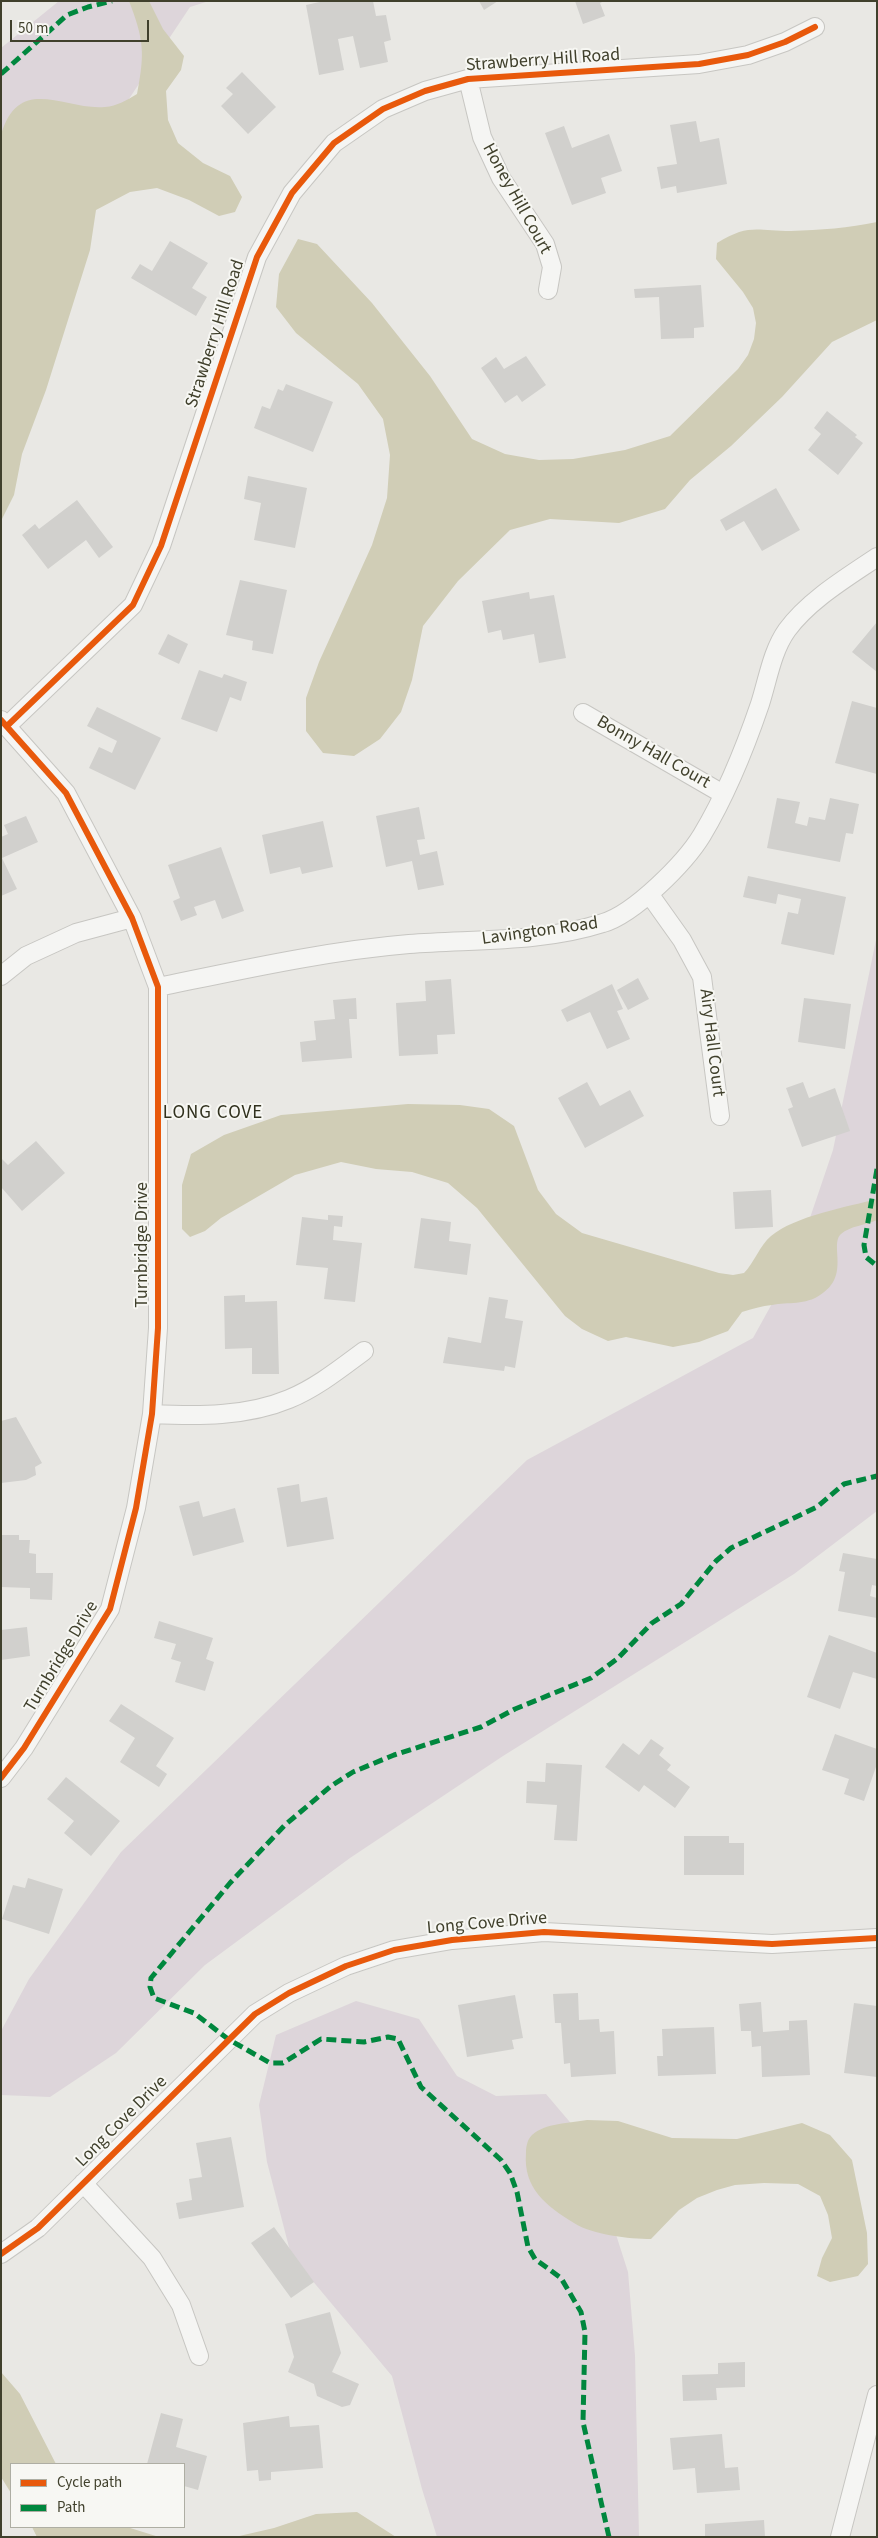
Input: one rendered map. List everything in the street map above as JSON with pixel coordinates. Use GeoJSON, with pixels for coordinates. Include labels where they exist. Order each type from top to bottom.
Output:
{"type":"FeatureCollection","features":[{"type":"Feature","properties":{"kind":"street","name":"Strawberry Hill Road"},"geometry":{"type":"LineString","coordinates":[[4,723],[133,604],[161,546],[257,257],[292,193],[334,143],[383,109],[425,91],[468,79],[699,64],[748,55],[785,42],[815,27]]}},
{"type":"Feature","properties":{"kind":"street","name":"Honey Hill Court"},"geometry":{"type":"LineString","coordinates":[[468,79],[482,137],[502,178],[546,244],[552,267],[548,290]]}},
{"type":"Feature","properties":{"kind":"street","name":"Lavington Road"},"geometry":{"type":"LineString","coordinates":[[158,987],[286,961],[408,944],[473,942],[556,933],[605,923],[650,896],[701,836],[743,750],[774,657],[787,630],[814,602],[877,557]]}},
{"type":"Feature","properties":{"kind":"street","name":"Bonny Hall Court"},"geometry":{"type":"LineString","coordinates":[[583,713],[723,794]]}},
{"type":"Feature","properties":{"kind":"street","name":"Turnbridge Drive"},"geometry":{"type":"LineString","coordinates":[[1,1778],[24,1748],[110,1609],[136,1508],[152,1414],[158,1328],[158,987],[132,918],[66,793],[4,723]]}},
{"type":"Feature","properties":{"kind":"street","name":"Airy Hall Court"},"geometry":{"type":"LineString","coordinates":[[650,896],[682,940],[702,977],[720,1116]]}},
{"type":"Feature","properties":{"kind":"street"},"geometry":{"type":"LineString","coordinates":[[1,976],[26,956],[76,933],[132,918]]}},
{"type":"Feature","properties":{"kind":"street"},"geometry":{"type":"LineString","coordinates":[[152,1414],[208,1416],[255,1409],[290,1399],[334,1373],[364,1351]]}},
{"type":"Feature","properties":{"kind":"street","name":"Long Cove Drive"},"geometry":{"type":"LineString","coordinates":[[1,2254],[38,2228],[206,2059],[255,2014],[289,1993],[346,1966],[394,1950],[452,1940],[544,1932],[772,1944],[877,1938]]}},
{"type":"Feature","properties":{"kind":"street"},"geometry":{"type":"LineString","coordinates":[[83,2183],[152,2258],[181,2305],[199,2356]]}},
{"type":"Feature","properties":{"kind":"street"},"geometry":{"type":"LineString","coordinates":[[840,2537],[877,2395]]}},
{"type":"Feature","properties":{"kind":"shaded area"},"geometry":{"type":"Polygon","coordinates":[[[59,1],[209,1],[190,7],[95,150],[1,441],[1,48],[59,1]]]}},
{"type":"Feature","properties":{"kind":"shaded area"},"geometry":{"type":"Polygon","coordinates":[[[129,1],[149,1],[163,29],[184,56],[181,70],[166,91],[168,120],[178,143],[203,163],[230,176],[242,197],[235,212],[219,216],[189,200],[157,188],[130,192],[96,210],[90,250],[46,390],[22,454],[14,495],[1,521],[1,135],[9,116],[19,105],[31,100],[45,99],[90,107],[105,107],[118,104],[137,94],[142,47],[138,26],[129,1]]]}},
{"type":"Feature","properties":{"kind":"shaded area"},"geometry":{"type":"Polygon","coordinates":[[[877,222],[877,320],[832,342],[782,397],[731,446],[690,480],[665,509],[619,523],[550,519],[510,530],[458,581],[423,626],[412,680],[401,712],[380,739],[354,756],[323,753],[306,731],[306,698],[319,662],[372,545],[387,498],[390,455],[383,419],[358,384],[296,333],[276,307],[279,274],[298,239],[317,244],[372,303],[430,376],[472,439],[505,454],[539,460],[573,459],[625,450],[670,436],[738,369],[748,355],[754,339],[756,323],[753,308],[743,292],[716,259],[717,243],[746,230],[813,230],[877,222]]]}},
{"type":"Feature","properties":{"kind":"shaded area"},"geometry":{"type":"Polygon","coordinates":[[[877,935],[877,1511],[794,1574],[503,1756],[350,1858],[205,1965],[116,2053],[50,2097],[1,2095],[1,2031],[29,1979],[121,1852],[527,1460],[753,1338],[795,1262],[833,1150],[877,935]]]}},
{"type":"Feature","properties":{"kind":"shaded area"},"geometry":{"type":"Polygon","coordinates":[[[408,1104],[460,1105],[489,1109],[514,1126],[538,1190],[556,1214],[582,1233],[719,1273],[733,1275],[744,1273],[771,1236],[793,1223],[807,1218],[877,1199],[877,1220],[849,1229],[841,1234],[837,1246],[838,1262],[835,1279],[820,1295],[803,1302],[764,1306],[742,1312],[728,1331],[699,1342],[673,1347],[626,1337],[608,1341],[582,1329],[565,1316],[477,1208],[448,1183],[412,1172],[376,1169],[341,1162],[295,1175],[221,1218],[205,1231],[190,1237],[182,1229],[182,1185],[191,1154],[224,1135],[281,1115],[408,1104]]]}},
{"type":"Feature","properties":{"kind":"shaded area"},"geometry":{"type":"Polygon","coordinates":[[[356,2001],[419,2019],[457,2076],[496,2096],[546,2094],[586,2141],[628,2272],[635,2356],[639,2537],[437,2537],[422,2489],[392,2376],[291,2255],[267,2162],[259,2105],[276,2035],[356,2001]]]}},
{"type":"Feature","properties":{"kind":"shaded area"},"geometry":{"type":"Polygon","coordinates":[[[587,2120],[618,2121],[672,2138],[737,2139],[802,2123],[830,2135],[852,2160],[867,2233],[868,2264],[858,2276],[830,2282],[817,2276],[822,2258],[832,2238],[828,2215],[820,2196],[798,2184],[764,2183],[735,2185],[717,2190],[697,2198],[679,2210],[651,2239],[611,2236],[591,2231],[574,2223],[546,2203],[532,2186],[526,2165],[526,2151],[529,2139],[537,2131],[558,2124],[587,2120]]]}},
{"type":"Feature","properties":{"kind":"shaded area"},"geometry":{"type":"Polygon","coordinates":[[[1,2372],[20,2394],[55,2463],[10,2463],[10,2491],[1,2477],[1,2372]]]}},
{"type":"Feature","properties":{"kind":"shaded area"},"geometry":{"type":"Polygon","coordinates":[[[357,2512],[396,2537],[235,2537],[274,2528],[316,2514],[357,2512]]]}},
{"type":"Feature","properties":{"kind":"shaded area"},"geometry":{"type":"Polygon","coordinates":[[[32,2528],[130,2528],[159,2537],[37,2537],[32,2528]]]}},
{"type":"Feature","properties":{"kind":"building"},"geometry":{"type":"Polygon","coordinates":[[[324,1],[373,1],[376,16],[386,15],[391,40],[384,42],[388,62],[360,68],[353,36],[338,39],[344,70],[319,75],[306,5],[324,1]]]}},
{"type":"Feature","properties":{"kind":"building"},"geometry":{"type":"Polygon","coordinates":[[[479,1],[498,1],[484,10],[479,1]]]}},
{"type":"Feature","properties":{"kind":"building"},"geometry":{"type":"Polygon","coordinates":[[[575,1],[604,1],[600,3],[605,16],[583,24],[575,1]]]}},
{"type":"Feature","properties":{"kind":"building"},"geometry":{"type":"Polygon","coordinates":[[[242,72],[276,107],[248,134],[221,106],[233,94],[226,88],[242,72]]]}},
{"type":"Feature","properties":{"kind":"building"},"geometry":{"type":"Polygon","coordinates":[[[696,121],[700,142],[719,138],[727,184],[677,193],[676,186],[661,189],[657,167],[677,164],[670,125],[696,121]]]}},
{"type":"Feature","properties":{"kind":"building"},"geometry":{"type":"Polygon","coordinates":[[[564,126],[572,148],[609,134],[622,171],[601,178],[606,193],[572,205],[545,133],[564,126]]]}},
{"type":"Feature","properties":{"kind":"building"},"geometry":{"type":"Polygon","coordinates":[[[170,241],[208,263],[192,288],[207,297],[196,316],[131,278],[140,264],[152,271],[170,241]]]}},
{"type":"Feature","properties":{"kind":"building"},"geometry":{"type":"Polygon","coordinates":[[[701,285],[704,327],[694,328],[694,338],[661,339],[659,297],[635,298],[634,289],[701,285]]]}},
{"type":"Feature","properties":{"kind":"building"},"geometry":{"type":"Polygon","coordinates":[[[526,356],[546,385],[522,402],[517,395],[505,403],[481,368],[496,357],[504,369],[526,356]]]}},
{"type":"Feature","properties":{"kind":"building"},"geometry":{"type":"Polygon","coordinates":[[[286,384],[333,402],[313,452],[254,428],[262,406],[270,409],[278,389],[283,391],[286,384]]]}},
{"type":"Feature","properties":{"kind":"building"},"geometry":{"type":"Polygon","coordinates":[[[827,411],[857,435],[855,437],[863,443],[838,475],[808,450],[821,434],[814,428],[827,411]]]}},
{"type":"Feature","properties":{"kind":"building"},"geometry":{"type":"Polygon","coordinates":[[[248,476],[307,488],[295,548],[254,540],[261,503],[244,499],[248,476]]]}},
{"type":"Feature","properties":{"kind":"building"},"geometry":{"type":"Polygon","coordinates":[[[776,488],[800,530],[762,551],[744,521],[726,531],[720,520],[776,488]]]}},
{"type":"Feature","properties":{"kind":"building"},"geometry":{"type":"Polygon","coordinates":[[[77,500],[113,547],[99,558],[86,540],[48,569],[22,535],[35,524],[39,529],[77,500]]]}},
{"type":"Feature","properties":{"kind":"building"},"geometry":{"type":"Polygon","coordinates":[[[240,580],[287,590],[273,654],[252,650],[253,641],[226,635],[240,580]]]}},
{"type":"Feature","properties":{"kind":"building"},"geometry":{"type":"Polygon","coordinates":[[[529,592],[530,599],[554,595],[566,658],[539,663],[534,634],[503,640],[501,630],[488,633],[482,601],[529,592]]]}},
{"type":"Feature","properties":{"kind":"building"},"geometry":{"type":"Polygon","coordinates":[[[877,622],[877,672],[852,652],[877,622]]]}},
{"type":"Feature","properties":{"kind":"building"},"geometry":{"type":"Polygon","coordinates":[[[168,634],[188,644],[179,664],[158,654],[168,634]]]}},
{"type":"Feature","properties":{"kind":"building"},"geometry":{"type":"Polygon","coordinates":[[[199,670],[222,678],[224,674],[247,682],[241,701],[230,697],[217,732],[181,719],[199,670]]]}},
{"type":"Feature","properties":{"kind":"building"},"geometry":{"type":"Polygon","coordinates":[[[852,701],[877,708],[877,774],[835,763],[852,701]]]}},
{"type":"Feature","properties":{"kind":"building"},"geometry":{"type":"Polygon","coordinates":[[[97,707],[161,738],[135,790],[89,768],[99,747],[112,753],[117,741],[87,726],[97,707]]]}},
{"type":"Feature","properties":{"kind":"building"},"geometry":{"type":"Polygon","coordinates":[[[777,798],[800,802],[795,823],[807,826],[809,817],[825,820],[830,798],[859,804],[853,834],[846,833],[840,862],[767,848],[777,798]]]}},
{"type":"Feature","properties":{"kind":"building"},"geometry":{"type":"Polygon","coordinates":[[[419,807],[425,839],[417,840],[420,855],[437,851],[444,885],[418,890],[412,861],[386,867],[376,816],[419,807]]]}},
{"type":"Feature","properties":{"kind":"building"},"geometry":{"type":"Polygon","coordinates":[[[26,816],[38,842],[2,858],[17,889],[1,896],[1,837],[8,834],[4,825],[26,816]]]}},
{"type":"Feature","properties":{"kind":"building"},"geometry":{"type":"Polygon","coordinates":[[[323,821],[333,867],[302,874],[300,867],[270,874],[262,835],[323,821]]]}},
{"type":"Feature","properties":{"kind":"building"},"geometry":{"type":"Polygon","coordinates":[[[221,847],[244,911],[222,919],[215,900],[194,907],[197,915],[181,921],[173,901],[180,898],[168,865],[221,847]]]}},
{"type":"Feature","properties":{"kind":"building"},"geometry":{"type":"Polygon","coordinates":[[[748,876],[846,897],[834,955],[781,944],[788,912],[798,914],[801,899],[778,894],[776,904],[743,897],[748,876]]]}},
{"type":"Feature","properties":{"kind":"building"},"geometry":{"type":"Polygon","coordinates":[[[638,978],[649,999],[628,1010],[617,990],[638,978]]]}},
{"type":"Feature","properties":{"kind":"building"},"geometry":{"type":"Polygon","coordinates":[[[451,979],[455,1034],[437,1035],[438,1054],[399,1056],[396,1003],[426,1001],[425,981],[451,979]]]}},
{"type":"Feature","properties":{"kind":"building"},"geometry":{"type":"Polygon","coordinates":[[[612,984],[623,1009],[617,1011],[630,1039],[607,1049],[590,1012],[567,1022],[561,1010],[612,984]]]}},
{"type":"Feature","properties":{"kind":"building"},"geometry":{"type":"Polygon","coordinates":[[[356,998],[357,1019],[349,1019],[352,1058],[302,1062],[300,1042],[316,1040],[314,1021],[335,1019],[333,1000],[356,998]]]}},
{"type":"Feature","properties":{"kind":"building"},"geometry":{"type":"Polygon","coordinates":[[[804,998],[851,1004],[845,1049],[798,1042],[804,998]]]}},
{"type":"Feature","properties":{"kind":"building"},"geometry":{"type":"Polygon","coordinates":[[[587,1082],[600,1106],[630,1090],[644,1116],[585,1148],[558,1098],[587,1082]]]}},
{"type":"Feature","properties":{"kind":"building"},"geometry":{"type":"Polygon","coordinates":[[[803,1082],[809,1098],[835,1088],[850,1131],[802,1147],[788,1109],[793,1107],[786,1088],[803,1082]]]}},
{"type":"Feature","properties":{"kind":"building"},"geometry":{"type":"Polygon","coordinates":[[[36,1141],[65,1173],[22,1211],[1,1187],[1,1158],[8,1165],[36,1141]]]}},
{"type":"Feature","properties":{"kind":"building"},"geometry":{"type":"Polygon","coordinates":[[[771,1190],[773,1227],[735,1229],[733,1192],[771,1190]]]}},
{"type":"Feature","properties":{"kind":"building"},"geometry":{"type":"Polygon","coordinates":[[[328,1215],[343,1216],[342,1227],[334,1226],[333,1240],[362,1243],[355,1302],[324,1299],[328,1268],[296,1265],[302,1217],[328,1220],[328,1215]]]}},
{"type":"Feature","properties":{"kind":"building"},"geometry":{"type":"Polygon","coordinates":[[[421,1218],[451,1222],[449,1241],[471,1244],[467,1275],[414,1268],[421,1218]]]}},
{"type":"Feature","properties":{"kind":"building"},"geometry":{"type":"Polygon","coordinates":[[[245,1295],[245,1302],[277,1301],[279,1374],[252,1374],[252,1348],[225,1349],[224,1296],[245,1295]]]}},
{"type":"Feature","properties":{"kind":"building"},"geometry":{"type":"Polygon","coordinates":[[[489,1297],[508,1300],[505,1318],[523,1321],[515,1368],[505,1366],[504,1371],[443,1363],[448,1337],[481,1343],[489,1297]]]}},
{"type":"Feature","properties":{"kind":"building"},"geometry":{"type":"Polygon","coordinates":[[[16,1417],[42,1463],[35,1467],[36,1475],[26,1480],[1,1483],[1,1421],[16,1417]]]}},
{"type":"Feature","properties":{"kind":"building"},"geometry":{"type":"Polygon","coordinates":[[[299,1484],[301,1502],[327,1497],[334,1539],[287,1547],[277,1488],[299,1484]]]}},
{"type":"Feature","properties":{"kind":"building"},"geometry":{"type":"Polygon","coordinates":[[[199,1501],[203,1517],[235,1508],[244,1542],[193,1556],[179,1506],[199,1501]]]}},
{"type":"Feature","properties":{"kind":"building"},"geometry":{"type":"Polygon","coordinates":[[[1,1535],[19,1535],[19,1540],[30,1540],[29,1553],[36,1554],[36,1573],[53,1573],[52,1600],[30,1599],[30,1588],[1,1587],[1,1535]]]}},
{"type":"Feature","properties":{"kind":"building"},"geometry":{"type":"Polygon","coordinates":[[[843,1553],[877,1559],[877,1586],[872,1585],[870,1596],[877,1598],[877,1618],[838,1611],[845,1572],[839,1571],[843,1553]]]}},
{"type":"Feature","properties":{"kind":"building"},"geometry":{"type":"Polygon","coordinates":[[[159,1621],[213,1638],[206,1659],[214,1662],[205,1691],[175,1682],[181,1662],[171,1659],[176,1644],[154,1638],[159,1621]]]}},
{"type":"Feature","properties":{"kind":"building"},"geometry":{"type":"Polygon","coordinates":[[[27,1627],[30,1656],[1,1660],[1,1630],[27,1627]]]}},
{"type":"Feature","properties":{"kind":"building"},"geometry":{"type":"Polygon","coordinates":[[[829,1635],[877,1653],[877,1679],[853,1672],[840,1709],[807,1697],[829,1635]]]}},
{"type":"Feature","properties":{"kind":"building"},"geometry":{"type":"Polygon","coordinates":[[[121,1704],[174,1738],[156,1766],[167,1774],[159,1787],[120,1762],[135,1738],[109,1721],[121,1704]]]}},
{"type":"Feature","properties":{"kind":"building"},"geometry":{"type":"Polygon","coordinates":[[[835,1734],[877,1749],[877,1764],[864,1801],[844,1794],[849,1779],[822,1770],[835,1734]]]}},
{"type":"Feature","properties":{"kind":"building"},"geometry":{"type":"Polygon","coordinates":[[[651,1739],[664,1748],[659,1755],[671,1765],[667,1770],[690,1787],[675,1808],[644,1785],[639,1792],[605,1767],[623,1743],[639,1755],[651,1739]]]}},
{"type":"Feature","properties":{"kind":"building"},"geometry":{"type":"Polygon","coordinates":[[[546,1763],[582,1765],[577,1841],[554,1840],[557,1805],[526,1803],[527,1781],[545,1782],[546,1763]]]}},
{"type":"Feature","properties":{"kind":"building"},"geometry":{"type":"Polygon","coordinates":[[[66,1777],[120,1821],[91,1856],[64,1833],[74,1821],[47,1799],[66,1777]]]}},
{"type":"Feature","properties":{"kind":"building"},"geometry":{"type":"Polygon","coordinates":[[[684,1836],[729,1836],[729,1843],[744,1843],[744,1875],[684,1875],[684,1836]]]}},
{"type":"Feature","properties":{"kind":"building"},"geometry":{"type":"Polygon","coordinates":[[[28,1878],[63,1889],[49,1934],[2,1919],[13,1885],[25,1888],[28,1878]]]}},
{"type":"Feature","properties":{"kind":"building"},"geometry":{"type":"Polygon","coordinates":[[[578,1993],[579,2020],[599,2019],[600,2032],[614,2031],[616,2074],[571,2077],[570,2063],[564,2064],[561,2023],[555,2023],[553,1994],[578,1993]]]}},
{"type":"Feature","properties":{"kind":"building"},"geometry":{"type":"Polygon","coordinates":[[[515,1995],[523,2038],[512,2040],[514,2049],[467,2057],[458,2005],[515,1995]]]}},
{"type":"Feature","properties":{"kind":"building"},"geometry":{"type":"Polygon","coordinates":[[[761,2002],[763,2032],[789,2030],[789,2021],[807,2020],[810,2075],[762,2077],[761,2046],[752,2047],[751,2031],[741,2031],[739,2004],[761,2002]]]}},
{"type":"Feature","properties":{"kind":"building"},"geometry":{"type":"Polygon","coordinates":[[[854,2003],[877,2006],[877,2077],[844,2073],[854,2003]]]}},
{"type":"Feature","properties":{"kind":"building"},"geometry":{"type":"Polygon","coordinates":[[[714,2027],[716,2074],[658,2076],[657,2056],[663,2056],[662,2029],[714,2027]]]}},
{"type":"Feature","properties":{"kind":"building"},"geometry":{"type":"Polygon","coordinates":[[[231,2137],[244,2207],[179,2219],[176,2203],[192,2200],[189,2179],[202,2177],[196,2143],[231,2137]]]}},
{"type":"Feature","properties":{"kind":"building"},"geometry":{"type":"Polygon","coordinates":[[[274,2227],[314,2282],[291,2298],[251,2243],[274,2227]]]}},
{"type":"Feature","properties":{"kind":"building"},"geometry":{"type":"Polygon","coordinates":[[[330,2312],[341,2353],[332,2372],[359,2384],[350,2405],[342,2407],[317,2396],[314,2384],[288,2372],[294,2357],[285,2324],[330,2312]]]}},
{"type":"Feature","properties":{"kind":"building"},"geometry":{"type":"Polygon","coordinates":[[[745,2362],[745,2387],[716,2388],[717,2400],[683,2401],[682,2375],[718,2374],[718,2363],[745,2362]]]}},
{"type":"Feature","properties":{"kind":"building"},"geometry":{"type":"Polygon","coordinates":[[[161,2413],[183,2419],[176,2447],[207,2456],[198,2490],[185,2486],[185,2463],[147,2463],[161,2413]]]}},
{"type":"Feature","properties":{"kind":"building"},"geometry":{"type":"Polygon","coordinates":[[[289,2416],[290,2427],[319,2425],[323,2468],[271,2472],[271,2480],[259,2481],[258,2470],[247,2471],[243,2423],[289,2416]]]}},
{"type":"Feature","properties":{"kind":"building"},"geometry":{"type":"Polygon","coordinates":[[[722,2434],[725,2468],[738,2467],[740,2490],[697,2493],[695,2468],[673,2470],[670,2438],[722,2434]]]}},
{"type":"Feature","properties":{"kind":"building"},"geometry":{"type":"Polygon","coordinates":[[[764,2520],[765,2537],[705,2537],[705,2524],[764,2520]]]}},
{"type":"Feature","properties":{"kind":"marked path"},"geometry":{"type":"LineString","coordinates":[[1,74],[67,15],[112,1]]}},
{"type":"Feature","properties":{"kind":"marked path"},"geometry":{"type":"LineString","coordinates":[[877,1169],[864,1245],[866,1257],[877,1266]]}},
{"type":"Feature","properties":{"kind":"marked path"},"geometry":{"type":"LineString","coordinates":[[609,2537],[583,2422],[585,2332],[581,2312],[561,2278],[535,2259],[528,2247],[517,2192],[510,2173],[501,2160],[421,2087],[398,2039],[388,2037],[364,2042],[321,2039],[283,2063],[270,2063],[228,2039],[194,2013],[154,1998],[150,1987],[151,1978],[230,1883],[285,1825],[331,1786],[353,1772],[394,1755],[481,1727],[515,1709],[591,1678],[617,1659],[652,1623],[681,1604],[716,1561],[731,1548],[817,1507],[844,1484],[877,1476]]}},
{"type":"Feature","properties":{"kind":"cycle path"},"geometry":{"type":"LineString","coordinates":[[7,726],[133,605],[161,546],[257,257],[292,193],[334,143],[383,109],[425,91],[468,79],[699,64],[748,55],[785,42],[815,27]]}},
{"type":"Feature","properties":{"kind":"cycle path"},"geometry":{"type":"LineString","coordinates":[[1,720],[66,793],[132,918],[158,987],[158,1328],[152,1414],[136,1508],[110,1609],[24,1748],[1,1778]]}},
{"type":"Feature","properties":{"kind":"cycle path"},"geometry":{"type":"LineString","coordinates":[[1,2254],[38,2228],[255,2014],[289,1993],[346,1966],[394,1950],[452,1940],[544,1932],[772,1944],[877,1938]]}},
{"type":"Feature","properties":{"kind":"district","name":"LONG COVE"},"geometry":{"type":"Point","coordinates":[213,1114]}}]}
